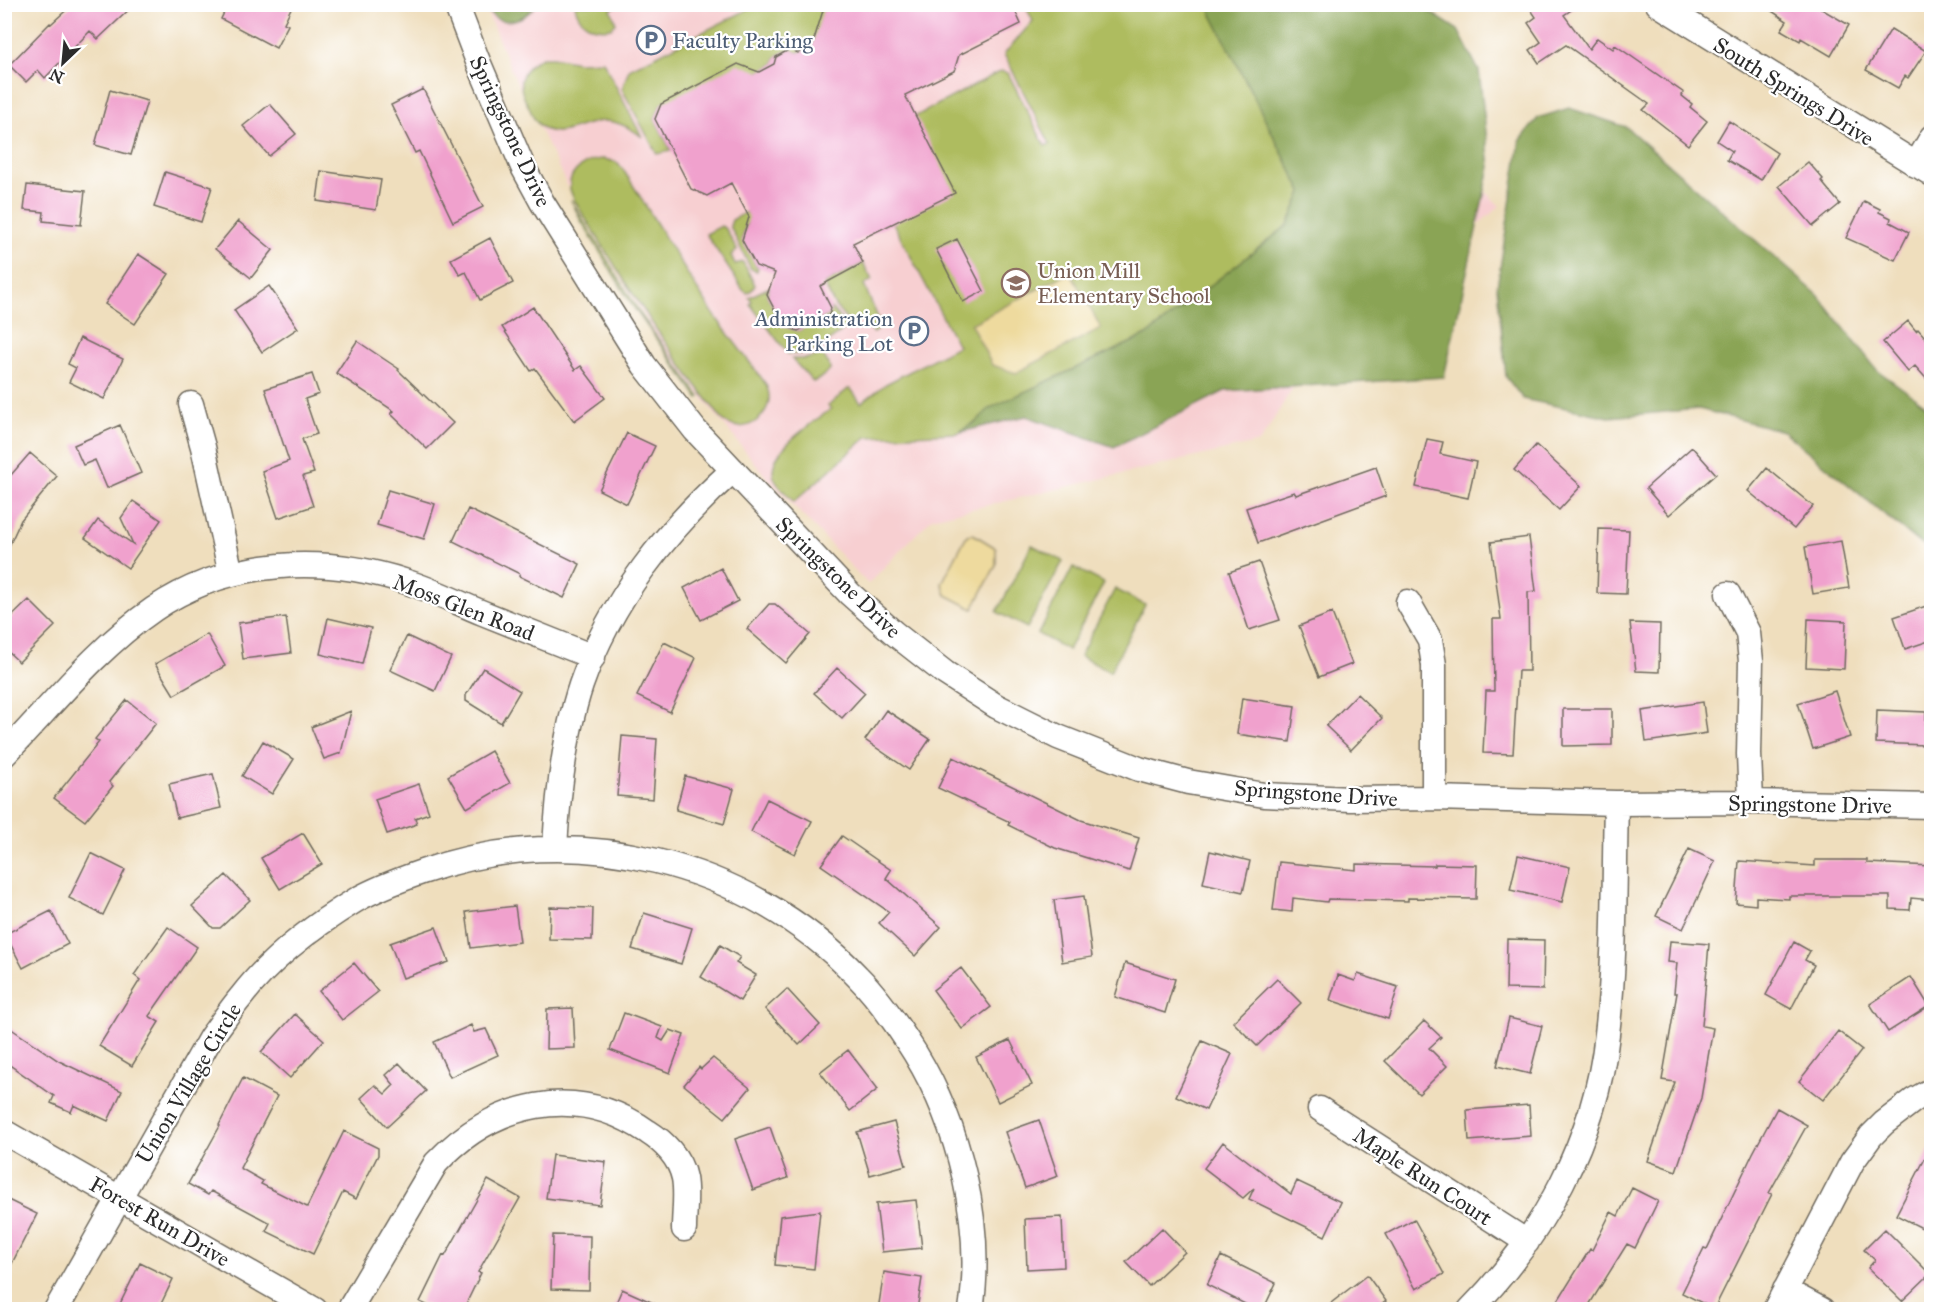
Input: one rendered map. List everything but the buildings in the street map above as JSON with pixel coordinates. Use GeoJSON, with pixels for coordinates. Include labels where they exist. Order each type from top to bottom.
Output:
{"type":"FeatureCollection","features":[{"type":"Feature","properties":{"kind":"street","name":"Springstone Drive"},"geometry":{"type":"LineString","coordinates":[[456,4],[523,167],[542,202],[645,365],[695,430],[850,594],[894,633],[945,673],[996,706],[1058,738],[1139,769],[1161,776],[1264,795],[1350,799],[1434,798],[1616,803],[1751,802],[1932,806]]}},
{"type":"Feature","properties":{"kind":"street","name":"South Springs Drive"},"geometry":{"type":"LineString","coordinates":[[1658,4],[1924,170]]}},
{"type":"Feature","properties":{"kind":"street"},"geometry":{"type":"LineString","coordinates":[[1924,170],[1932,137]]}},
{"type":"Feature","properties":{"kind":"street"},"geometry":{"type":"LineString","coordinates":[[191,404],[203,447],[231,574]]}},
{"type":"Feature","properties":{"kind":"street"},"geometry":{"type":"LineString","coordinates":[[555,847],[557,813],[568,736],[581,686],[593,657],[613,615],[642,568],[680,521],[733,470]]}},
{"type":"Feature","properties":{"kind":"street","name":"Moss Glen Road"},"geometry":{"type":"LineString","coordinates":[[4,755],[122,634],[155,608],[188,590],[231,574],[266,566],[314,564],[407,582],[593,657]]}},
{"type":"Feature","properties":{"kind":"street"},"geometry":{"type":"LineString","coordinates":[[1728,594],[1748,633],[1749,642],[1751,802]]}},
{"type":"Feature","properties":{"kind":"street"},"geometry":{"type":"LineString","coordinates":[[1408,602],[1430,640],[1434,664],[1434,798]]}},
{"type":"Feature","properties":{"kind":"street"},"geometry":{"type":"LineString","coordinates":[[1470,1310],[1494,1285],[1527,1242],[1569,1167],[1587,1124],[1600,1076],[1611,998],[1616,803]]}},
{"type":"Feature","properties":{"kind":"street","name":"Union Village Circle"},"geometry":{"type":"LineString","coordinates":[[56,1310],[211,1037],[242,995],[271,964],[306,934],[374,891],[440,865],[469,857],[555,847],[620,853],[658,861],[712,878],[740,890],[767,904],[814,936],[860,978],[897,1023],[927,1072],[949,1121],[963,1170],[971,1220],[974,1273],[971,1310]]}},
{"type":"Feature","properties":{"kind":"street"},"geometry":{"type":"LineString","coordinates":[[1821,1310],[1780,1300],[1852,1162],[1871,1136],[1884,1123],[1914,1100],[1932,1090]]}},
{"type":"Feature","properties":{"kind":"street"},"geometry":{"type":"LineString","coordinates":[[349,1310],[436,1163],[472,1130],[492,1119],[517,1110],[550,1104],[587,1106],[613,1113],[661,1140],[671,1152],[684,1178],[684,1229]]}},
{"type":"Feature","properties":{"kind":"street","name":"Maple Run Court"},"geometry":{"type":"LineString","coordinates":[[1320,1109],[1527,1242]]}},
{"type":"Feature","properties":{"kind":"street","name":"Forest Run Drive"},"geometry":{"type":"LineString","coordinates":[[4,1132],[315,1310]]}},
{"type":"Feature","properties":{"kind":"shaded area","name":"Union Mill Elementary School"},"geometry":{"type":"Polygon","coordinates":[[[484,5],[1297,5],[1500,206],[1301,374],[1260,442],[932,518],[868,584],[767,478],[711,409],[659,339],[569,189],[512,72],[484,5]]]}},
{"type":"Feature","properties":{"kind":"green space"},"geometry":{"type":"Polygon","coordinates":[[[485,5],[536,5],[524,16],[509,21],[495,18],[485,5]]]}},
{"type":"Feature","properties":{"kind":"green space"},"geometry":{"type":"Polygon","coordinates":[[[575,5],[618,5],[611,9],[616,23],[611,28],[605,29],[588,25],[580,17],[575,5]]]}},
{"type":"Feature","properties":{"kind":"green space"},"geometry":{"type":"Polygon","coordinates":[[[757,5],[858,5],[817,44],[798,53],[789,49],[776,57],[774,64],[756,74],[661,104],[655,119],[671,151],[657,154],[622,89],[629,69],[757,5]]]}},
{"type":"Feature","properties":{"kind":"green space"},"geometry":{"type":"Polygon","coordinates":[[[1025,5],[1207,5],[1302,192],[1288,225],[1147,335],[990,408],[976,422],[957,433],[867,437],[794,502],[775,480],[773,470],[782,450],[791,440],[831,409],[828,406],[848,389],[851,389],[861,403],[886,384],[958,346],[893,223],[916,116],[1001,71],[1008,73],[1045,146],[1050,144],[1004,54],[1033,21],[1025,5]]]}},
{"type":"Feature","properties":{"kind":"green space"},"geometry":{"type":"Polygon","coordinates":[[[1207,5],[1419,5],[1458,30],[1479,71],[1490,167],[1444,377],[1225,391],[1114,447],[1026,416],[957,433],[976,422],[990,408],[1147,335],[1288,225],[1302,192],[1207,5]]]}},
{"type":"Feature","properties":{"kind":"green space"},"geometry":{"type":"Polygon","coordinates":[[[542,57],[578,62],[603,61],[642,137],[624,126],[609,121],[594,122],[558,132],[542,128],[533,117],[523,94],[521,80],[526,69],[542,57]]]}},
{"type":"Feature","properties":{"kind":"green space"},"geometry":{"type":"Polygon","coordinates":[[[1569,108],[1626,127],[1818,295],[1877,370],[1931,409],[1931,548],[1918,542],[1783,431],[1699,409],[1609,417],[1523,399],[1506,377],[1497,287],[1520,141],[1538,118],[1569,108]]]}},
{"type":"Feature","properties":{"kind":"green space"},"geometry":{"type":"Polygon","coordinates":[[[604,159],[616,162],[622,168],[715,316],[766,384],[769,397],[767,406],[763,415],[756,421],[739,427],[721,418],[655,327],[577,205],[570,189],[572,176],[586,163],[604,159]]]}},
{"type":"Feature","properties":{"kind":"green space"},"geometry":{"type":"Polygon","coordinates":[[[571,200],[641,315],[700,397],[698,398],[632,305],[581,221],[571,200]]]}},
{"type":"Feature","properties":{"kind":"green space"},"geometry":{"type":"Polygon","coordinates":[[[746,212],[761,217],[747,224],[742,239],[758,267],[757,271],[751,269],[730,226],[732,220],[746,212]]]}},
{"type":"Feature","properties":{"kind":"green space"},"geometry":{"type":"Polygon","coordinates":[[[721,226],[726,229],[737,250],[731,255],[735,264],[743,262],[755,285],[747,293],[706,234],[721,226]]]}},
{"type":"Feature","properties":{"kind":"green space"},"geometry":{"type":"Polygon","coordinates":[[[863,263],[872,280],[864,285],[879,320],[878,330],[874,333],[860,318],[849,323],[835,306],[824,284],[863,263]]]}},
{"type":"Feature","properties":{"kind":"green space"},"geometry":{"type":"Polygon","coordinates":[[[770,287],[767,295],[783,325],[798,331],[829,315],[831,308],[847,326],[814,351],[788,354],[750,304],[752,301],[749,297],[770,287]]]}},
{"type":"Feature","properties":{"kind":"green space"},"geometry":{"type":"Polygon","coordinates":[[[822,355],[829,364],[830,370],[813,382],[792,359],[805,359],[822,355]]]}},
{"type":"Feature","properties":{"kind":"green space"},"geometry":{"type":"Polygon","coordinates":[[[1032,545],[1063,561],[1027,628],[997,612],[1032,545]]]}},
{"type":"Feature","properties":{"kind":"green space"},"geometry":{"type":"Polygon","coordinates":[[[1073,567],[1104,583],[1068,650],[1038,634],[1073,567]]]}},
{"type":"Feature","properties":{"kind":"green space"},"geometry":{"type":"Polygon","coordinates":[[[1115,589],[1145,605],[1110,672],[1080,656],[1115,589]]]}},
{"type":"Feature","properties":{"kind":"sand"},"geometry":{"type":"Polygon","coordinates":[[[1070,272],[1101,328],[1016,373],[992,365],[971,324],[1070,272]]]}},
{"type":"Feature","properties":{"kind":"sand"},"geometry":{"type":"Polygon","coordinates":[[[973,534],[996,548],[996,565],[973,609],[946,595],[942,583],[967,535],[973,534]]]}},
{"type":"Feature","properties":{"kind":"place","name":"Faculty Parking"},"geometry":{"type":"Point","coordinates":[651,40]}},
{"type":"Feature","properties":{"kind":"place","name":"Union Mill Elementary School"},"geometry":{"type":"Point","coordinates":[1016,283]}},
{"type":"Feature","properties":{"kind":"place","name":"Administration Parking Lot"},"geometry":{"type":"Point","coordinates":[914,331]}}]}
